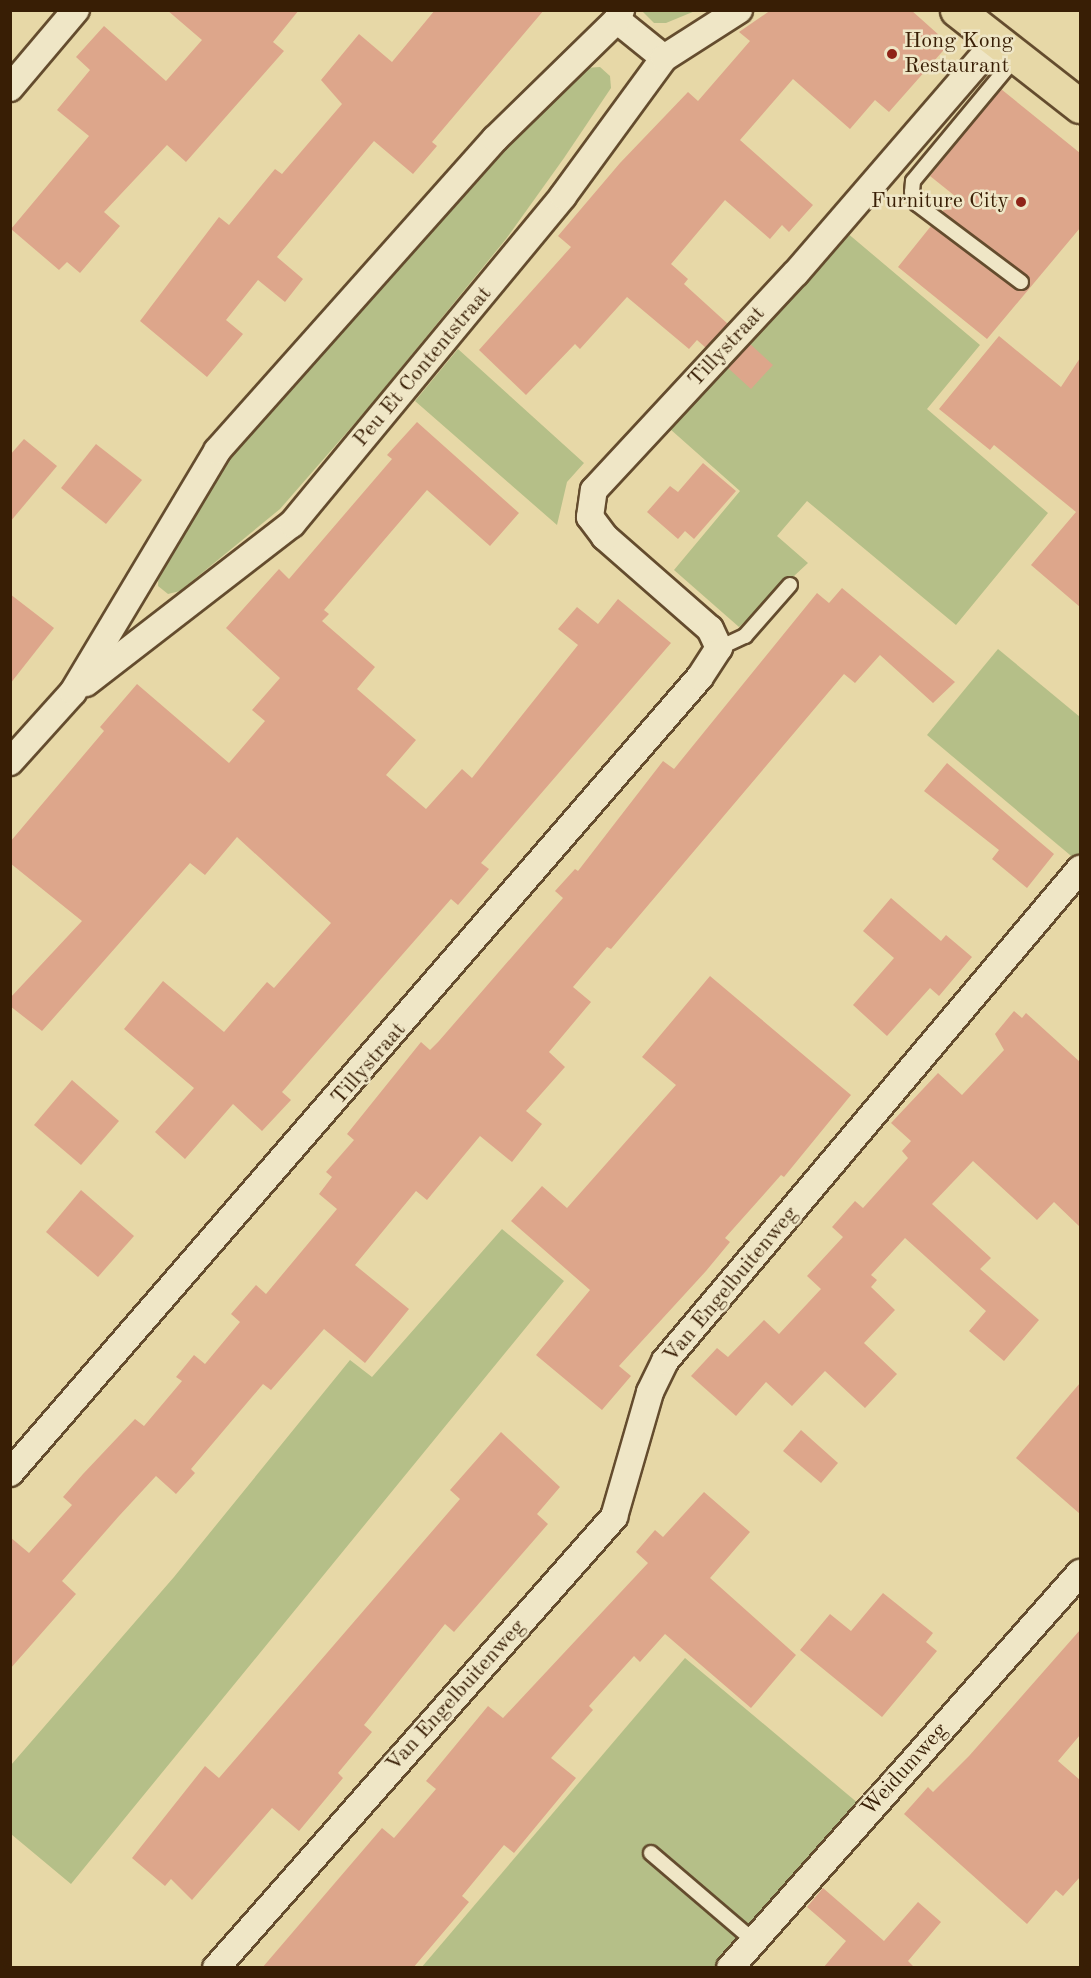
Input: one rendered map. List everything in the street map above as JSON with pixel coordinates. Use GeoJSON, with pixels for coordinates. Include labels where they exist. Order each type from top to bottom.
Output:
{"type":"FeatureCollection","features":[{"type":"Feature","properties":{"kind":"main road"},"geometry":{"type":"LineString","coordinates":[[957,10],[1080,106]]}},
{"type":"Feature","properties":{"kind":"street"},"geometry":{"type":"LineString","coordinates":[[10,88],[76,10]]}},
{"type":"Feature","properties":{"kind":"street","name":"Peu Et Contentstraat"},"geometry":{"type":"LineString","coordinates":[[10,762],[74,692],[292,524],[563,196],[663,58],[739,10]]}},
{"type":"Feature","properties":{"kind":"street"},"geometry":{"type":"LineString","coordinates":[[619,15],[663,58]]}},
{"type":"Feature","properties":{"kind":"street","name":"Peu Et Contentstraat"},"geometry":{"type":"LineString","coordinates":[[74,692],[217,451],[495,139],[619,15]]}},
{"type":"Feature","properties":{"kind":"street","name":"Tillystraat"},"geometry":{"type":"LineString","coordinates":[[10,1473],[700,677],[719,648],[710,629],[605,537],[590,517],[594,490],[1006,49]]}},
{"type":"Feature","properties":{"kind":"street","name":"Van Engelbuitenweg"},"geometry":{"type":"LineString","coordinates":[[216,1968],[614,1517],[650,1392],[665,1361],[1080,869]]}},
{"type":"Feature","properties":{"kind":"street","name":"Weidumweg"},"geometry":{"type":"LineString","coordinates":[[730,1968],[1080,1573]]}},
{"type":"Feature","properties":{"kind":"lane"},"geometry":{"type":"LineString","coordinates":[[1006,49],[913,181],[912,192],[917,204],[1021,282]]}},
{"type":"Feature","properties":{"kind":"lane"},"geometry":{"type":"LineString","coordinates":[[719,648],[745,636],[790,585]]}},
{"type":"Feature","properties":{"kind":"lane"},"geometry":{"type":"LineString","coordinates":[[651,1853],[754,1941]]}},
{"type":"Feature","properties":{"kind":"green space"},"geometry":{"type":"Polygon","coordinates":[[[642,11],[695,11],[666,23],[654,23],[642,11]]]}},
{"type":"Feature","properties":{"kind":"green space"},"geometry":{"type":"Polygon","coordinates":[[[600,67],[610,76],[611,88],[564,158],[506,239],[369,407],[280,509],[180,591],[168,594],[158,586],[159,567],[237,445],[424,235],[585,68],[600,67]]]}},
{"type":"Feature","properties":{"kind":"green space"},"geometry":{"type":"Polygon","coordinates":[[[846,232],[980,345],[927,409],[1048,513],[956,625],[807,501],[777,536],[808,563],[739,627],[674,570],[740,491],[670,429],[846,232]]]}},
{"type":"Feature","properties":{"kind":"green space"},"geometry":{"type":"Polygon","coordinates":[[[458,349],[584,463],[567,482],[557,525],[415,401],[458,349]]]}},
{"type":"Feature","properties":{"kind":"green space"},"geometry":{"type":"Polygon","coordinates":[[[998,649],[1080,717],[1080,855],[1076,860],[927,735],[998,649]]]}},
{"type":"Feature","properties":{"kind":"green space"},"geometry":{"type":"Polygon","coordinates":[[[502,1229],[564,1281],[71,1884],[11,1834],[11,1765],[174,1577],[350,1360],[372,1377],[502,1229]]]}},
{"type":"Feature","properties":{"kind":"green space"},"geometry":{"type":"Polygon","coordinates":[[[685,1658],[859,1804],[719,1967],[421,1968],[685,1658]]]}},
{"type":"Feature","properties":{"kind":"building"},"geometry":{"type":"Polygon","coordinates":[[[167,10],[299,10],[273,42],[284,51],[186,162],[167,145],[104,212],[120,226],[80,273],[67,262],[59,270],[11,229],[89,136],[57,110],[90,70],[76,57],[104,26],[166,81],[202,40],[167,10]]]}},
{"type":"Feature","properties":{"kind":"building"},"geometry":{"type":"Polygon","coordinates":[[[435,10],[544,10],[432,142],[437,146],[413,174],[374,141],[277,257],[303,279],[285,302],[258,280],[226,320],[243,334],[207,377],[140,321],[219,217],[229,225],[275,169],[282,174],[342,104],[321,80],[359,34],[392,62],[435,10]]]}},
{"type":"Feature","properties":{"kind":"building"},"geometry":{"type":"Polygon","coordinates":[[[771,10],[911,10],[949,44],[889,112],[875,100],[850,129],[793,79],[740,140],[813,205],[789,232],[782,225],[770,239],[725,200],[671,264],[688,279],[684,284],[728,324],[706,348],[697,340],[689,349],[627,297],[580,349],[575,344],[526,395],[479,350],[571,247],[558,236],[620,163],[688,92],[698,101],[750,41],[739,32],[771,10]]]}},
{"type":"Feature","properties":{"kind":"building","name":"Furniture City"},"geometry":{"type":"Polygon","coordinates":[[[1001,89],[1080,153],[1080,228],[987,339],[898,267],[931,226],[1016,289],[1028,287],[1026,275],[942,212],[955,196],[930,176],[1001,89]]]}},
{"type":"Feature","properties":{"kind":"building"},"geometry":{"type":"Polygon","coordinates":[[[999,336],[1061,387],[1080,358],[1080,607],[1031,565],[1076,512],[994,445],[990,450],[939,409],[999,336]]]}},
{"type":"Feature","properties":{"kind":"building"},"geometry":{"type":"Polygon","coordinates":[[[750,344],[773,365],[751,389],[728,368],[750,344]]]}},
{"type":"Feature","properties":{"kind":"building"},"geometry":{"type":"Polygon","coordinates":[[[417,422],[519,513],[490,546],[427,490],[324,610],[329,614],[322,621],[375,667],[357,689],[416,740],[386,775],[426,809],[462,769],[472,778],[578,645],[558,629],[577,607],[598,624],[618,599],[671,643],[481,863],[489,869],[458,905],[451,899],[282,1092],[291,1100],[262,1131],[233,1104],[185,1159],[155,1132],[194,1088],[124,1029],[163,981],[224,1032],[267,982],[274,988],[331,923],[237,837],[205,875],[190,863],[42,1031],[10,1006],[10,998],[82,921],[10,863],[10,842],[104,731],[100,727],[137,684],[229,763],[265,721],[252,710],[280,678],[226,628],[279,569],[289,579],[392,459],[387,455],[417,422]]]}},
{"type":"Feature","properties":{"kind":"building"},"geometry":{"type":"Polygon","coordinates":[[[24,439],[57,466],[10,522],[10,455],[24,439]]]}},
{"type":"Feature","properties":{"kind":"building"},"geometry":{"type":"Polygon","coordinates":[[[96,444],[142,480],[106,524],[61,488],[96,444]]]}},
{"type":"Feature","properties":{"kind":"building"},"geometry":{"type":"Polygon","coordinates":[[[703,463],[736,491],[694,539],[685,531],[678,539],[647,512],[670,486],[678,492],[703,463]]]}},
{"type":"Feature","properties":{"kind":"building"},"geometry":{"type":"Polygon","coordinates":[[[842,588],[955,682],[933,703],[880,655],[855,683],[844,674],[611,949],[607,947],[573,987],[591,1002],[549,1052],[565,1067],[526,1111],[542,1124],[512,1162],[480,1136],[427,1200],[416,1191],[355,1265],[409,1309],[365,1363],[324,1329],[271,1390],[263,1384],[191,1469],[195,1473],[176,1494],[156,1476],[119,1516],[62,1581],[76,1594],[10,1669],[10,1537],[29,1553],[72,1505],[63,1497],[83,1474],[135,1419],[144,1426],[182,1381],[176,1377],[194,1355],[205,1364],[240,1322],[231,1314],[256,1285],[266,1294],[337,1209],[319,1194],[332,1177],[326,1172],[354,1140],[347,1134],[421,1042],[430,1050],[439,1041],[563,898],[555,891],[575,869],[578,871],[663,761],[674,769],[817,593],[829,603],[842,588]]]}},
{"type":"Feature","properties":{"kind":"building"},"geometry":{"type":"Polygon","coordinates":[[[10,594],[54,628],[10,684],[10,594]]]}},
{"type":"Feature","properties":{"kind":"building"},"geometry":{"type":"Polygon","coordinates":[[[947,763],[1054,854],[1027,888],[992,859],[999,850],[924,791],[947,763]]]}},
{"type":"Feature","properties":{"kind":"building"},"geometry":{"type":"Polygon","coordinates":[[[891,898],[941,941],[946,935],[972,957],[939,996],[930,988],[887,1036],[853,1005],[894,958],[863,931],[891,898]]]}},
{"type":"Feature","properties":{"kind":"building"},"geometry":{"type":"Polygon","coordinates":[[[710,976],[851,1095],[784,1177],[781,1175],[725,1238],[730,1242],[706,1271],[619,1366],[631,1376],[602,1410],[536,1355],[590,1290],[511,1221],[542,1186],[567,1208],[676,1085],[642,1057],[710,976]]]}},
{"type":"Feature","properties":{"kind":"building"},"geometry":{"type":"Polygon","coordinates":[[[1014,1011],[1022,1018],[1026,1013],[1080,1062],[1080,1227],[1054,1202],[1037,1220],[973,1161],[932,1204],[991,1258],[980,1269],[1039,1320],[1004,1361],[969,1331],[986,1311],[905,1238],[871,1275],[877,1280],[871,1287],[895,1310],[864,1343],[897,1374],[865,1408],[825,1371],[792,1406],[766,1382],[736,1416],[691,1376],[717,1348],[728,1357],[764,1320],[779,1334],[821,1289],[807,1276],[843,1237],[832,1227],[855,1201],[863,1208],[908,1158],[902,1151],[911,1141],[891,1123],[938,1073],[962,1095],[1004,1050],[995,1034],[1014,1011]]]}},
{"type":"Feature","properties":{"kind":"building"},"geometry":{"type":"Polygon","coordinates":[[[72,1080],[119,1121],[81,1165],[34,1125],[72,1080]]]}},
{"type":"Feature","properties":{"kind":"building"},"geometry":{"type":"Polygon","coordinates":[[[81,1190],[134,1236],[98,1277],[46,1232],[81,1190]]]}},
{"type":"Feature","properties":{"kind":"building"},"geometry":{"type":"Polygon","coordinates":[[[1080,1383],[1080,1514],[1016,1458],[1080,1383]]]}},
{"type":"Feature","properties":{"kind":"building"},"geometry":{"type":"Polygon","coordinates":[[[801,1430],[838,1463],[821,1483],[783,1451],[801,1430]]]}},
{"type":"Feature","properties":{"kind":"building"},"geometry":{"type":"Polygon","coordinates":[[[501,1432],[560,1487],[537,1514],[548,1524],[454,1632],[445,1624],[364,1725],[372,1732],[338,1773],[343,1778],[299,1831],[272,1808],[192,1900],[171,1879],[165,1886],[132,1858],[205,1766],[219,1778],[460,1499],[450,1490],[501,1432]]]}},
{"type":"Feature","properties":{"kind":"building"},"geometry":{"type":"Polygon","coordinates":[[[704,1492],[750,1532],[710,1578],[796,1655],[751,1708],[665,1634],[640,1662],[634,1656],[589,1706],[593,1710],[551,1758],[576,1778],[514,1853],[504,1845],[462,1896],[469,1902],[413,1968],[262,1968],[382,1828],[394,1838],[436,1789],[426,1781],[488,1706],[503,1718],[648,1563],[636,1552],[655,1530],[663,1537],[704,1492]]]}},
{"type":"Feature","properties":{"kind":"building"},"geometry":{"type":"Polygon","coordinates":[[[883,1593],[933,1633],[926,1642],[937,1651],[882,1717],[800,1650],[830,1614],[851,1631],[883,1593]]]}},
{"type":"Feature","properties":{"kind":"building"},"geometry":{"type":"Polygon","coordinates":[[[1080,1630],[1080,1735],[1058,1761],[1080,1780],[1080,1877],[1063,1896],[1056,1890],[1027,1924],[904,1814],[928,1787],[933,1792],[969,1756],[1080,1630]]]}},
{"type":"Feature","properties":{"kind":"building"},"geometry":{"type":"Polygon","coordinates":[[[823,1888],[884,1941],[918,1902],[941,1922],[908,1961],[915,1968],[823,1968],[846,1941],[807,1907],[823,1888]]]}},
{"type":"Feature","properties":{"kind":"place","name":"Hong Kong Restaurant"},"geometry":{"type":"Point","coordinates":[892,54]}},
{"type":"Feature","properties":{"kind":"place","name":"Furniture City"},"geometry":{"type":"Point","coordinates":[1021,202]}}]}
